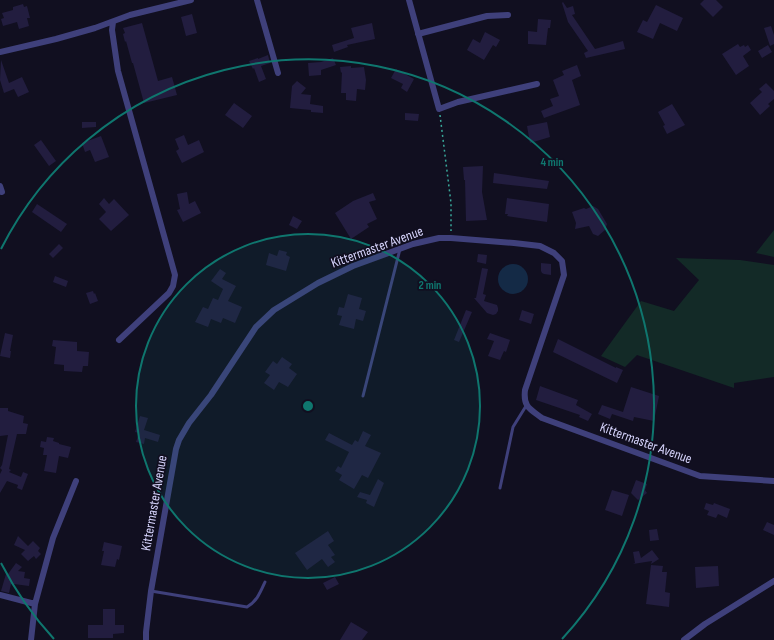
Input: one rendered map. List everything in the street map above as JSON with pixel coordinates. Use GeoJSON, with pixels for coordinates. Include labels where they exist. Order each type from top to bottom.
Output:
{"type":"FeatureCollection","features":[{"type":"Feature","properties":{"kind":"street"},"geometry":{"type":"LineString","coordinates":[[0,52],[56,39],[113,22],[130,15],[191,0]]}},
{"type":"Feature","properties":{"kind":"street"},"geometry":{"type":"LineString","coordinates":[[257,0],[278,73]]}},
{"type":"Feature","properties":{"kind":"street"},"geometry":{"type":"LineString","coordinates":[[410,0],[439,109],[458,102],[537,84]]}},
{"type":"Feature","properties":{"kind":"street"},"geometry":{"type":"LineString","coordinates":[[418,34],[487,16],[508,15]]}},
{"type":"Feature","properties":{"kind":"street"},"geometry":{"type":"LineString","coordinates":[[113,22],[112,30],[120,77],[175,275],[173,286],[169,293],[119,340]]}},
{"type":"Feature","properties":{"kind":"street","name":"Kittermaster Avenue"},"geometry":{"type":"LineString","coordinates":[[146,640],[150,591],[164,520],[168,487],[176,449],[179,440],[189,423],[232,364],[256,327],[274,310],[318,283],[353,266],[413,244],[439,238],[514,243],[540,246],[554,253],[562,261],[564,275],[530,374],[524,397],[526,406],[542,418],[700,476],[774,481]]}},
{"type":"Feature","properties":{"kind":"street"},"geometry":{"type":"LineString","coordinates":[[31,640],[35,604],[53,538],[76,481]]}},
{"type":"Feature","properties":{"kind":"street"},"geometry":{"type":"LineString","coordinates":[[684,640],[705,624],[774,581]]}},
{"type":"Feature","properties":{"kind":"street"},"geometry":{"type":"LineString","coordinates":[[0,595],[35,604]]}},
{"type":"Feature","properties":{"kind":"lane"},"geometry":{"type":"LineString","coordinates":[[363,396],[400,249]]}},
{"type":"Feature","properties":{"kind":"lane"},"geometry":{"type":"LineString","coordinates":[[500,488],[512,427],[526,406]]}},
{"type":"Feature","properties":{"kind":"lane"},"geometry":{"type":"LineString","coordinates":[[150,591],[247,607],[258,598],[265,582]]}},
{"type":"Feature","properties":{"kind":"path"},"geometry":{"type":"LineString","coordinates":[[439,109],[451,203],[451,238]]}},
{"type":"Feature","properties":{"kind":"green space"},"geometry":{"type":"Polygon","coordinates":[[[774,230],[774,257],[756,253],[774,230]]]}},
{"type":"Feature","properties":{"kind":"green space"},"geometry":{"type":"Polygon","coordinates":[[[676,258],[740,260],[774,265],[774,377],[734,383],[734,388],[637,355],[625,367],[601,356],[641,301],[674,311],[699,280],[676,258]]]}},
{"type":"Feature","properties":{"kind":"water"},"geometry":{"type":"Polygon","coordinates":[[[513,264],[524,268],[528,279],[524,290],[513,294],[502,290],[498,279],[502,268],[513,264]]]}},
{"type":"Feature","properties":{"kind":"building"},"geometry":{"type":"Polygon","coordinates":[[[704,0],[716,0],[723,7],[713,17],[700,4],[704,0]]]}},
{"type":"Feature","properties":{"kind":"building"},"geometry":{"type":"Polygon","coordinates":[[[563,2],[567,8],[573,6],[575,14],[572,15],[595,49],[623,41],[625,49],[586,58],[584,53],[588,51],[568,22],[562,3],[563,2]]]}},
{"type":"Feature","properties":{"kind":"building"},"geometry":{"type":"Polygon","coordinates":[[[23,4],[24,7],[27,6],[30,18],[27,18],[29,26],[19,29],[17,22],[3,26],[1,19],[4,18],[2,13],[13,10],[13,7],[23,4]]]}},
{"type":"Feature","properties":{"kind":"building"},"geometry":{"type":"Polygon","coordinates":[[[656,5],[683,18],[677,31],[660,23],[653,39],[637,32],[643,20],[647,22],[656,5]]]}},
{"type":"Feature","properties":{"kind":"building"},"geometry":{"type":"Polygon","coordinates":[[[192,14],[197,33],[186,36],[181,17],[192,14]]]}},
{"type":"Feature","properties":{"kind":"building"},"geometry":{"type":"Polygon","coordinates":[[[538,19],[551,20],[550,28],[548,28],[546,45],[528,44],[528,31],[537,32],[538,19]]]}},
{"type":"Feature","properties":{"kind":"building"},"geometry":{"type":"Polygon","coordinates":[[[142,23],[158,81],[172,77],[177,95],[144,103],[123,34],[125,33],[123,28],[142,23]]]}},
{"type":"Feature","properties":{"kind":"building"},"geometry":{"type":"Polygon","coordinates":[[[372,23],[375,39],[347,45],[348,47],[334,52],[332,45],[354,38],[351,28],[372,23]]]}},
{"type":"Feature","properties":{"kind":"building"},"geometry":{"type":"Polygon","coordinates":[[[771,26],[774,35],[774,44],[770,46],[764,28],[771,26]]]}},
{"type":"Feature","properties":{"kind":"building"},"geometry":{"type":"Polygon","coordinates":[[[485,32],[500,40],[496,47],[493,45],[484,60],[467,50],[473,39],[480,43],[485,32]]]}},
{"type":"Feature","properties":{"kind":"building"},"geometry":{"type":"Polygon","coordinates":[[[738,44],[740,47],[744,45],[745,47],[748,45],[751,50],[743,56],[749,66],[736,75],[722,54],[738,44]]]}},
{"type":"Feature","properties":{"kind":"building"},"geometry":{"type":"Polygon","coordinates":[[[768,45],[772,52],[762,58],[758,51],[768,45]]]}},
{"type":"Feature","properties":{"kind":"building"},"geometry":{"type":"Polygon","coordinates":[[[268,55],[270,63],[261,66],[266,79],[259,82],[254,68],[253,69],[249,61],[268,55]]]}},
{"type":"Feature","properties":{"kind":"building"},"geometry":{"type":"Polygon","coordinates":[[[333,58],[336,65],[321,70],[321,75],[309,76],[308,63],[321,62],[333,58]]]}},
{"type":"Feature","properties":{"kind":"building"},"geometry":{"type":"Polygon","coordinates":[[[1,60],[9,83],[22,77],[29,92],[18,97],[14,89],[4,93],[0,80],[1,60]]]}},
{"type":"Feature","properties":{"kind":"building"},"geometry":{"type":"Polygon","coordinates":[[[577,65],[581,76],[572,80],[580,105],[544,118],[541,111],[553,106],[550,99],[559,96],[553,80],[564,75],[562,71],[577,65]]]}},
{"type":"Feature","properties":{"kind":"building"},"geometry":{"type":"Polygon","coordinates":[[[351,66],[351,68],[364,67],[366,80],[365,90],[357,89],[356,101],[346,100],[346,93],[341,93],[342,72],[341,73],[340,67],[351,66]]]}},
{"type":"Feature","properties":{"kind":"building"},"geometry":{"type":"Polygon","coordinates":[[[396,69],[414,79],[407,92],[401,88],[403,84],[391,78],[396,69]]]}},
{"type":"Feature","properties":{"kind":"building"},"geometry":{"type":"Polygon","coordinates":[[[297,81],[306,88],[301,94],[311,95],[310,104],[323,106],[323,113],[290,108],[292,86],[297,81]]]}},
{"type":"Feature","properties":{"kind":"building"},"geometry":{"type":"Polygon","coordinates":[[[766,83],[774,91],[774,99],[768,104],[770,106],[760,115],[750,103],[762,92],[759,89],[766,83]]]}},
{"type":"Feature","properties":{"kind":"building"},"geometry":{"type":"Polygon","coordinates":[[[234,103],[252,116],[243,128],[225,115],[234,103]]]}},
{"type":"Feature","properties":{"kind":"building"},"geometry":{"type":"Polygon","coordinates":[[[672,104],[685,125],[667,134],[663,126],[665,125],[658,112],[672,104]]]}},
{"type":"Feature","properties":{"kind":"building"},"geometry":{"type":"Polygon","coordinates":[[[405,113],[419,114],[418,121],[405,120],[405,113]]]}},
{"type":"Feature","properties":{"kind":"building"},"geometry":{"type":"Polygon","coordinates":[[[82,122],[96,122],[96,127],[82,128],[82,122]]]}},
{"type":"Feature","properties":{"kind":"building"},"geometry":{"type":"Polygon","coordinates":[[[547,122],[550,137],[530,143],[527,126],[547,122]]]}},
{"type":"Feature","properties":{"kind":"building"},"geometry":{"type":"Polygon","coordinates":[[[184,135],[188,145],[199,140],[204,152],[182,163],[176,151],[179,149],[175,139],[184,135]]]}},
{"type":"Feature","properties":{"kind":"building"},"geometry":{"type":"Polygon","coordinates":[[[101,136],[109,157],[95,162],[90,150],[85,152],[82,143],[101,136]]]}},
{"type":"Feature","properties":{"kind":"building"},"geometry":{"type":"Polygon","coordinates":[[[41,140],[56,161],[49,166],[34,145],[41,140]]]}},
{"type":"Feature","properties":{"kind":"building"},"geometry":{"type":"Polygon","coordinates":[[[483,166],[482,192],[487,220],[466,221],[465,180],[463,167],[483,166]]]}},
{"type":"Feature","properties":{"kind":"building"},"geometry":{"type":"Polygon","coordinates":[[[494,173],[549,181],[547,189],[493,183],[494,173]]]}},
{"type":"Feature","properties":{"kind":"building"},"geometry":{"type":"Polygon","coordinates":[[[187,192],[189,204],[195,201],[201,213],[183,222],[177,210],[180,209],[177,194],[187,192]]]}},
{"type":"Feature","properties":{"kind":"building"},"geometry":{"type":"Polygon","coordinates":[[[373,193],[376,200],[369,202],[377,219],[367,224],[369,227],[351,239],[335,213],[353,201],[373,193]]]}},
{"type":"Feature","properties":{"kind":"building"},"geometry":{"type":"Polygon","coordinates":[[[104,198],[109,204],[114,199],[129,215],[111,231],[99,219],[106,212],[99,204],[104,198]]]}},
{"type":"Feature","properties":{"kind":"building"},"geometry":{"type":"Polygon","coordinates":[[[507,198],[549,204],[547,222],[507,216],[508,214],[505,214],[507,198]]]}},
{"type":"Feature","properties":{"kind":"building"},"geometry":{"type":"Polygon","coordinates":[[[37,204],[67,224],[61,232],[32,212],[37,204]]]}},
{"type":"Feature","properties":{"kind":"building"},"geometry":{"type":"Polygon","coordinates":[[[593,206],[598,209],[607,224],[605,230],[598,236],[593,234],[589,226],[575,229],[576,223],[572,212],[593,206]]]}},
{"type":"Feature","properties":{"kind":"building"},"geometry":{"type":"Polygon","coordinates":[[[293,216],[302,221],[297,229],[289,225],[293,216]]]}},
{"type":"Feature","properties":{"kind":"building"},"geometry":{"type":"Polygon","coordinates":[[[59,244],[63,248],[53,258],[49,254],[59,244]]]}},
{"type":"Feature","properties":{"kind":"building"},"geometry":{"type":"Polygon","coordinates":[[[279,250],[287,252],[286,255],[290,257],[286,271],[266,265],[269,253],[277,256],[279,250]]]}},
{"type":"Feature","properties":{"kind":"building"},"geometry":{"type":"Polygon","coordinates":[[[478,254],[487,255],[486,264],[477,262],[478,254]]]}},
{"type":"Feature","properties":{"kind":"building"},"geometry":{"type":"Polygon","coordinates":[[[541,263],[551,264],[551,275],[542,273],[541,263]]]}},
{"type":"Feature","properties":{"kind":"building"},"geometry":{"type":"Polygon","coordinates":[[[482,268],[488,269],[483,294],[486,295],[484,301],[497,305],[498,308],[496,314],[493,315],[487,313],[474,298],[476,298],[482,268]]]}},
{"type":"Feature","properties":{"kind":"building"},"geometry":{"type":"Polygon","coordinates":[[[220,269],[226,273],[222,279],[236,286],[228,301],[242,307],[235,323],[223,318],[221,323],[211,319],[208,327],[195,322],[203,307],[208,309],[213,298],[218,300],[223,289],[211,281],[220,269]]]}},
{"type":"Feature","properties":{"kind":"building"},"geometry":{"type":"Polygon","coordinates":[[[55,276],[68,281],[66,287],[53,282],[55,276]]]}},
{"type":"Feature","properties":{"kind":"building"},"geometry":{"type":"Polygon","coordinates":[[[93,291],[98,301],[90,304],[86,293],[93,291]]]}},
{"type":"Feature","properties":{"kind":"building"},"geometry":{"type":"Polygon","coordinates":[[[348,294],[362,298],[359,309],[366,311],[363,321],[356,319],[354,329],[339,325],[342,316],[337,315],[339,307],[344,308],[348,294]]]}},
{"type":"Feature","properties":{"kind":"building"},"geometry":{"type":"Polygon","coordinates":[[[466,310],[472,312],[459,342],[454,340],[466,310]]]}},
{"type":"Feature","properties":{"kind":"building"},"geometry":{"type":"Polygon","coordinates":[[[522,310],[534,314],[531,324],[519,320],[522,310]]]}},
{"type":"Feature","properties":{"kind":"building"},"geometry":{"type":"Polygon","coordinates":[[[5,333],[13,335],[10,358],[0,356],[5,333]]]}},
{"type":"Feature","properties":{"kind":"building"},"geometry":{"type":"Polygon","coordinates":[[[490,333],[510,340],[506,352],[504,351],[500,360],[488,356],[494,341],[487,339],[490,333]]]}},
{"type":"Feature","properties":{"kind":"building"},"geometry":{"type":"Polygon","coordinates":[[[558,339],[616,368],[623,370],[617,383],[553,352],[558,339]]]}},
{"type":"Feature","properties":{"kind":"building"},"geometry":{"type":"Polygon","coordinates":[[[53,340],[77,342],[77,351],[89,352],[88,366],[83,366],[82,372],[64,371],[64,365],[54,364],[56,347],[52,346],[53,340]]]}},
{"type":"Feature","properties":{"kind":"building"},"geometry":{"type":"Polygon","coordinates":[[[282,357],[292,364],[289,368],[297,374],[288,387],[279,382],[274,390],[264,383],[270,375],[265,372],[273,361],[277,364],[282,357]]]}},
{"type":"Feature","properties":{"kind":"building"},"geometry":{"type":"Polygon","coordinates":[[[540,386],[578,400],[576,405],[592,414],[588,421],[579,417],[580,415],[536,400],[540,386]]]}},
{"type":"Feature","properties":{"kind":"building"},"geometry":{"type":"Polygon","coordinates":[[[631,387],[659,396],[654,421],[634,417],[633,421],[612,414],[610,419],[598,414],[602,405],[623,412],[631,387]]]}},
{"type":"Feature","properties":{"kind":"building"},"geometry":{"type":"Polygon","coordinates":[[[0,408],[8,408],[8,411],[24,416],[23,423],[28,424],[26,434],[17,434],[9,469],[11,470],[9,472],[21,477],[23,472],[28,474],[22,490],[17,488],[18,485],[7,481],[0,493],[0,474],[2,470],[0,468],[2,465],[8,435],[0,436],[0,408]]]}},
{"type":"Feature","properties":{"kind":"building"},"geometry":{"type":"Polygon","coordinates":[[[140,416],[148,418],[144,430],[160,435],[158,442],[145,438],[144,444],[136,442],[139,433],[135,432],[140,416]]]}},
{"type":"Feature","properties":{"kind":"building"},"geometry":{"type":"Polygon","coordinates":[[[363,431],[371,435],[365,446],[381,453],[368,478],[362,475],[354,489],[339,480],[342,475],[335,471],[338,466],[341,468],[349,452],[325,440],[329,433],[352,445],[355,440],[358,442],[363,431]]]}},
{"type":"Feature","properties":{"kind":"building"},"geometry":{"type":"Polygon","coordinates":[[[47,437],[54,438],[53,441],[59,444],[71,447],[68,458],[59,456],[56,473],[44,471],[47,455],[43,455],[44,448],[40,447],[41,441],[46,442],[47,437]]]}},
{"type":"Feature","properties":{"kind":"building"},"geometry":{"type":"Polygon","coordinates":[[[378,479],[384,483],[374,507],[366,503],[367,500],[357,497],[360,492],[370,495],[378,479]]]}},
{"type":"Feature","properties":{"kind":"building"},"geometry":{"type":"Polygon","coordinates":[[[636,480],[647,484],[645,490],[647,493],[638,500],[631,493],[636,480]]]}},
{"type":"Feature","properties":{"kind":"building"},"geometry":{"type":"Polygon","coordinates":[[[612,490],[629,495],[622,516],[605,510],[612,490]]]}},
{"type":"Feature","properties":{"kind":"building"},"geometry":{"type":"Polygon","coordinates":[[[706,503],[713,505],[714,503],[730,509],[727,518],[718,514],[716,518],[707,515],[709,511],[704,509],[706,503]]]}},
{"type":"Feature","properties":{"kind":"building"},"geometry":{"type":"Polygon","coordinates":[[[767,522],[774,525],[774,535],[763,530],[767,522]]]}},
{"type":"Feature","properties":{"kind":"building"},"geometry":{"type":"Polygon","coordinates":[[[657,529],[659,540],[650,541],[649,530],[657,529]]]}},
{"type":"Feature","properties":{"kind":"building"},"geometry":{"type":"Polygon","coordinates":[[[328,531],[334,541],[328,545],[335,555],[331,557],[335,562],[328,567],[322,559],[307,570],[295,553],[328,531]]]}},
{"type":"Feature","properties":{"kind":"building"},"geometry":{"type":"Polygon","coordinates":[[[18,536],[28,546],[33,541],[40,548],[38,551],[41,554],[36,559],[34,556],[28,561],[21,554],[25,550],[14,545],[18,536]]]}},
{"type":"Feature","properties":{"kind":"building"},"geometry":{"type":"Polygon","coordinates":[[[104,542],[122,546],[119,560],[117,559],[115,567],[101,565],[104,542]]]}},
{"type":"Feature","properties":{"kind":"building"},"geometry":{"type":"Polygon","coordinates":[[[652,550],[659,559],[651,564],[652,561],[633,564],[635,563],[633,552],[639,551],[641,558],[652,550]]]}},
{"type":"Feature","properties":{"kind":"building"},"geometry":{"type":"Polygon","coordinates":[[[16,563],[22,567],[18,571],[25,572],[24,578],[30,579],[29,586],[11,584],[9,593],[1,591],[6,574],[8,574],[16,563]]]}},
{"type":"Feature","properties":{"kind":"building"},"geometry":{"type":"Polygon","coordinates":[[[651,565],[663,566],[662,572],[667,572],[665,592],[670,593],[669,607],[646,604],[651,565]]]}},
{"type":"Feature","properties":{"kind":"building"},"geometry":{"type":"Polygon","coordinates":[[[718,566],[719,586],[696,588],[695,567],[718,566]]]}},
{"type":"Feature","properties":{"kind":"building"},"geometry":{"type":"Polygon","coordinates":[[[335,577],[339,584],[327,590],[323,583],[335,577]]]}},
{"type":"Feature","properties":{"kind":"building"},"geometry":{"type":"Polygon","coordinates":[[[103,609],[115,609],[115,625],[124,625],[124,633],[113,634],[113,638],[88,638],[88,625],[103,625],[103,609]]]}},
{"type":"Feature","properties":{"kind":"building"},"geometry":{"type":"Polygon","coordinates":[[[351,622],[368,632],[362,640],[340,640],[351,622]]]}}]}
